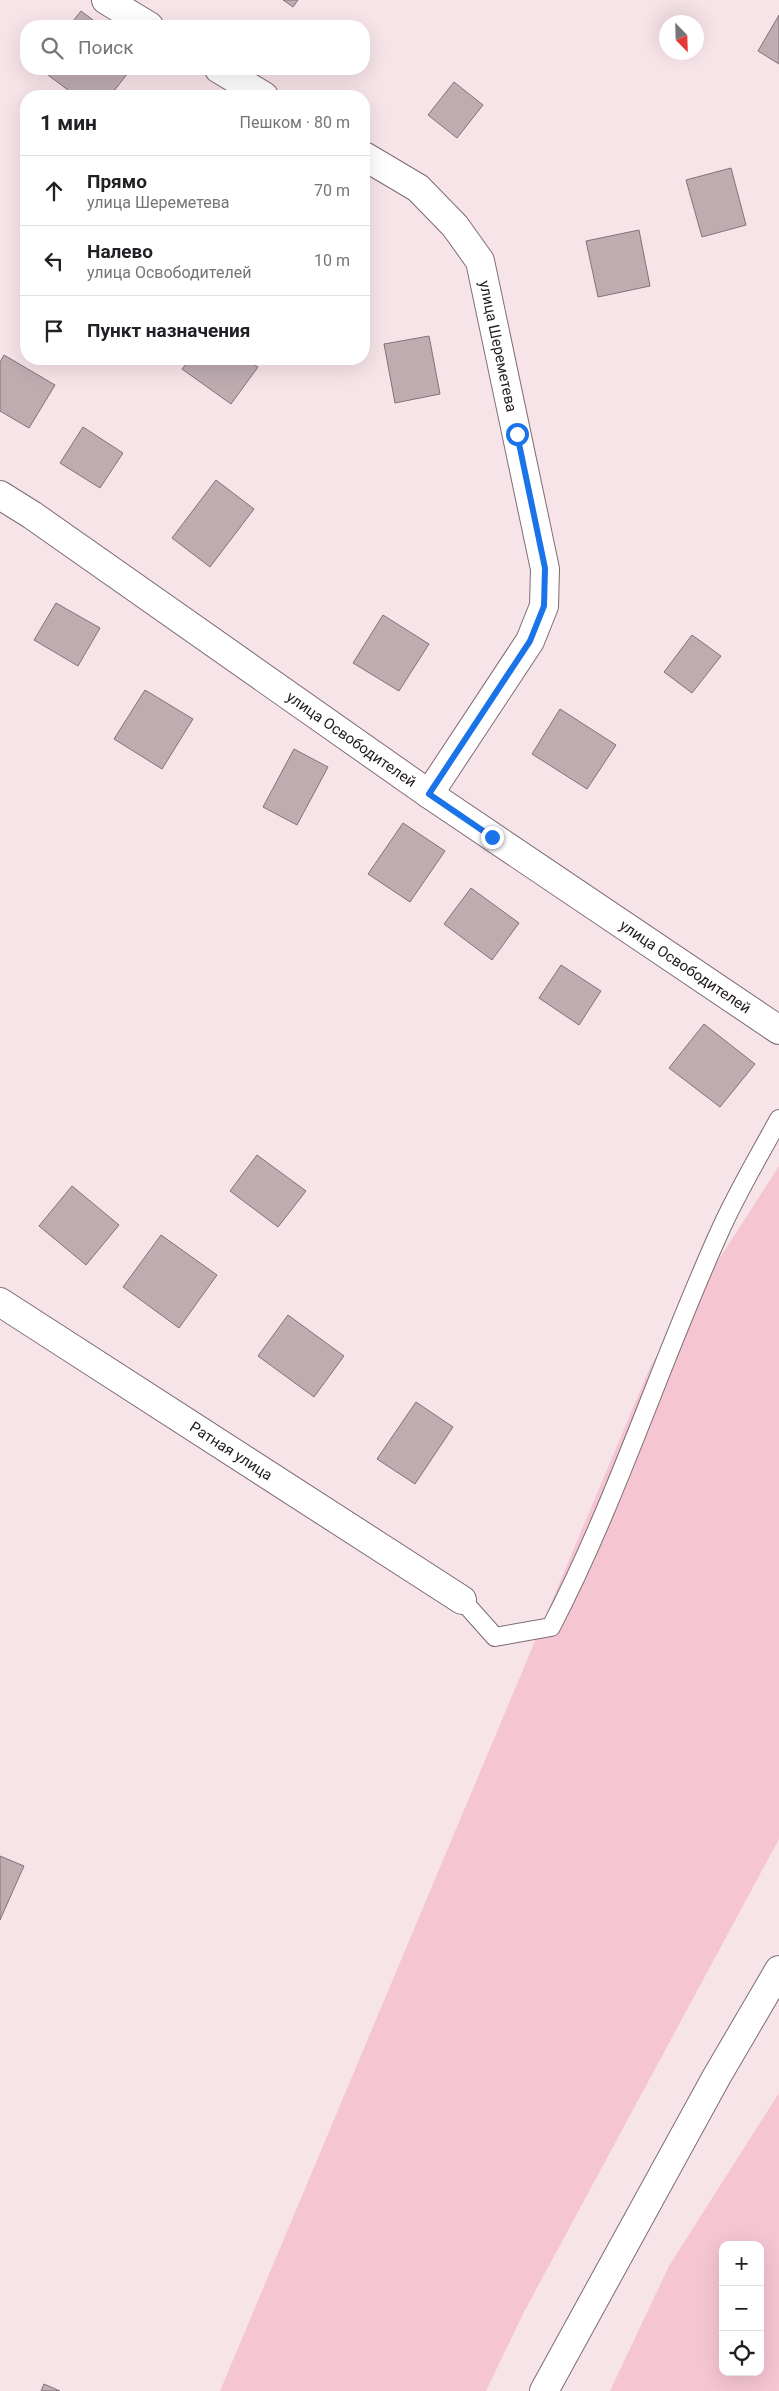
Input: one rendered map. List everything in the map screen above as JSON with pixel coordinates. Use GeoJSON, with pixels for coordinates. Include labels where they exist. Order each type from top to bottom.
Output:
{"type":"FeatureCollection","features":[{"type":"Feature","properties":{"kind":"main road"},"geometry":{"type":"LineString","coordinates":[[106,0],[139,20]]}},
{"type":"Feature","properties":{"kind":"main road"},"geometry":{"type":"LineString","coordinates":[[229,75],[254,90]]}},
{"type":"Feature","properties":{"kind":"main road","name":"улица Шереметева"},"geometry":{"type":"LineString","coordinates":[[370,160],[418,188],[455,226],[480,261],[545,568],[544,606],[530,641],[429,794]]}},
{"type":"Feature","properties":{"kind":"main road","name":"улица Освободителей"},"geometry":{"type":"LineString","coordinates":[[0,495],[40,520],[429,794],[779,1030]]}},
{"type":"Feature","properties":{"kind":"main road","name":"Ратная улица"},"geometry":{"type":"LineString","coordinates":[[0,1302],[462,1600]]}},
{"type":"Feature","properties":{"kind":"main road"},"geometry":{"type":"LineString","coordinates":[[544,2391],[717,2076],[779,1970]]}},
{"type":"Feature","properties":{"kind":"lane"},"geometry":{"type":"LineString","coordinates":[[462,1600],[494,1637],[551,1627],[568,1594],[609,1501],[719,1231],[779,1119]]}},
{"type":"Feature","properties":{"kind":"shaded area"},"geometry":{"type":"Polygon","coordinates":[[[779,1166],[779,1839],[524,2312],[486,2391],[220,2391],[651,1365],[779,1166]]]}},
{"type":"Feature","properties":{"kind":"shaded area"},"geometry":{"type":"Polygon","coordinates":[[[779,2093],[779,2391],[610,2391],[669,2266],[779,2093]]]}},
{"type":"Feature","properties":{"kind":"building"},"geometry":{"type":"Polygon","coordinates":[[[283,0],[298,0],[293,7],[283,0]]]}},
{"type":"Feature","properties":{"kind":"building"},"geometry":{"type":"Polygon","coordinates":[[[81,11],[93,20],[74,20],[81,11]]]}},
{"type":"Feature","properties":{"kind":"building"},"geometry":{"type":"Polygon","coordinates":[[[779,15],[779,64],[758,51],[779,15]]]}},
{"type":"Feature","properties":{"kind":"building"},"geometry":{"type":"Polygon","coordinates":[[[48,75],[126,75],[115,90],[68,90],[48,75]]]}},
{"type":"Feature","properties":{"kind":"building"},"geometry":{"type":"Polygon","coordinates":[[[454,82],[483,105],[457,138],[428,115],[454,82]]]}},
{"type":"Feature","properties":{"kind":"building"},"geometry":{"type":"Polygon","coordinates":[[[731,168],[746,225],[702,237],[686,180],[731,168]]]}},
{"type":"Feature","properties":{"kind":"building"},"geometry":{"type":"Polygon","coordinates":[[[639,230],[650,286],[598,297],[586,241],[639,230]]]}},
{"type":"Feature","properties":{"kind":"building"},"geometry":{"type":"Polygon","coordinates":[[[429,336],[440,394],[395,403],[384,344],[429,336]]]}},
{"type":"Feature","properties":{"kind":"building"},"geometry":{"type":"Polygon","coordinates":[[[4,355],[55,385],[29,428],[0,411],[0,362],[4,355]]]}},
{"type":"Feature","properties":{"kind":"building"},"geometry":{"type":"Polygon","coordinates":[[[185,365],[255,365],[258,367],[231,404],[182,369],[185,365]]]}},
{"type":"Feature","properties":{"kind":"building"},"geometry":{"type":"Polygon","coordinates":[[[83,427],[123,453],[100,488],[60,463],[83,427]]]}},
{"type":"Feature","properties":{"kind":"building"},"geometry":{"type":"Polygon","coordinates":[[[216,480],[254,509],[210,567],[172,538],[216,480]]]}},
{"type":"Feature","properties":{"kind":"building"},"geometry":{"type":"Polygon","coordinates":[[[56,603],[100,628],[78,666],[34,640],[56,603]]]}},
{"type":"Feature","properties":{"kind":"building"},"geometry":{"type":"Polygon","coordinates":[[[383,615],[429,644],[399,691],[353,663],[383,615]]]}},
{"type":"Feature","properties":{"kind":"building"},"geometry":{"type":"Polygon","coordinates":[[[692,635],[721,656],[692,693],[664,672],[692,635]]]}},
{"type":"Feature","properties":{"kind":"building"},"geometry":{"type":"Polygon","coordinates":[[[145,690],[193,719],[162,769],[114,739],[145,690]]]}},
{"type":"Feature","properties":{"kind":"building"},"geometry":{"type":"Polygon","coordinates":[[[560,709],[616,745],[587,789],[532,754],[560,709]]]}},
{"type":"Feature","properties":{"kind":"building"},"geometry":{"type":"Polygon","coordinates":[[[294,749],[328,767],[297,825],[263,807],[294,749]]]}},
{"type":"Feature","properties":{"kind":"building"},"geometry":{"type":"Polygon","coordinates":[[[403,823],[445,851],[410,902],[368,874],[403,823]]]}},
{"type":"Feature","properties":{"kind":"building"},"geometry":{"type":"Polygon","coordinates":[[[471,888],[519,923],[492,960],[444,924],[471,888]]]}},
{"type":"Feature","properties":{"kind":"building"},"geometry":{"type":"Polygon","coordinates":[[[561,965],[601,991],[579,1025],[539,998],[561,965]]]}},
{"type":"Feature","properties":{"kind":"building"},"geometry":{"type":"Polygon","coordinates":[[[704,1024],[755,1064],[720,1107],[669,1068],[704,1024]]]}},
{"type":"Feature","properties":{"kind":"building"},"geometry":{"type":"Polygon","coordinates":[[[257,1155],[306,1191],[278,1227],[230,1191],[257,1155]]]}},
{"type":"Feature","properties":{"kind":"building"},"geometry":{"type":"Polygon","coordinates":[[[72,1186],[119,1225],[86,1265],[39,1226],[72,1186]]]}},
{"type":"Feature","properties":{"kind":"building"},"geometry":{"type":"Polygon","coordinates":[[[161,1235],[217,1275],[179,1328],[123,1287],[161,1235]]]}},
{"type":"Feature","properties":{"kind":"building"},"geometry":{"type":"Polygon","coordinates":[[[288,1315],[344,1356],[314,1397],[258,1356],[288,1315]]]}},
{"type":"Feature","properties":{"kind":"building"},"geometry":{"type":"Polygon","coordinates":[[[416,1402],[453,1427],[415,1484],[377,1459],[416,1402]]]}},
{"type":"Feature","properties":{"kind":"building"},"geometry":{"type":"Polygon","coordinates":[[[0,1856],[24,1866],[0,1920],[0,1856]]]}},
{"type":"Feature","properties":{"kind":"building"},"geometry":{"type":"Polygon","coordinates":[[[44,2384],[60,2391],[41,2391],[44,2384]]]}},
{"type":"Feature","properties":{"kind":"route"},"geometry":{"type":"LineString","coordinates":[[492,837],[429,794],[530,641],[544,606],[545,568],[517,434]]}}]}
